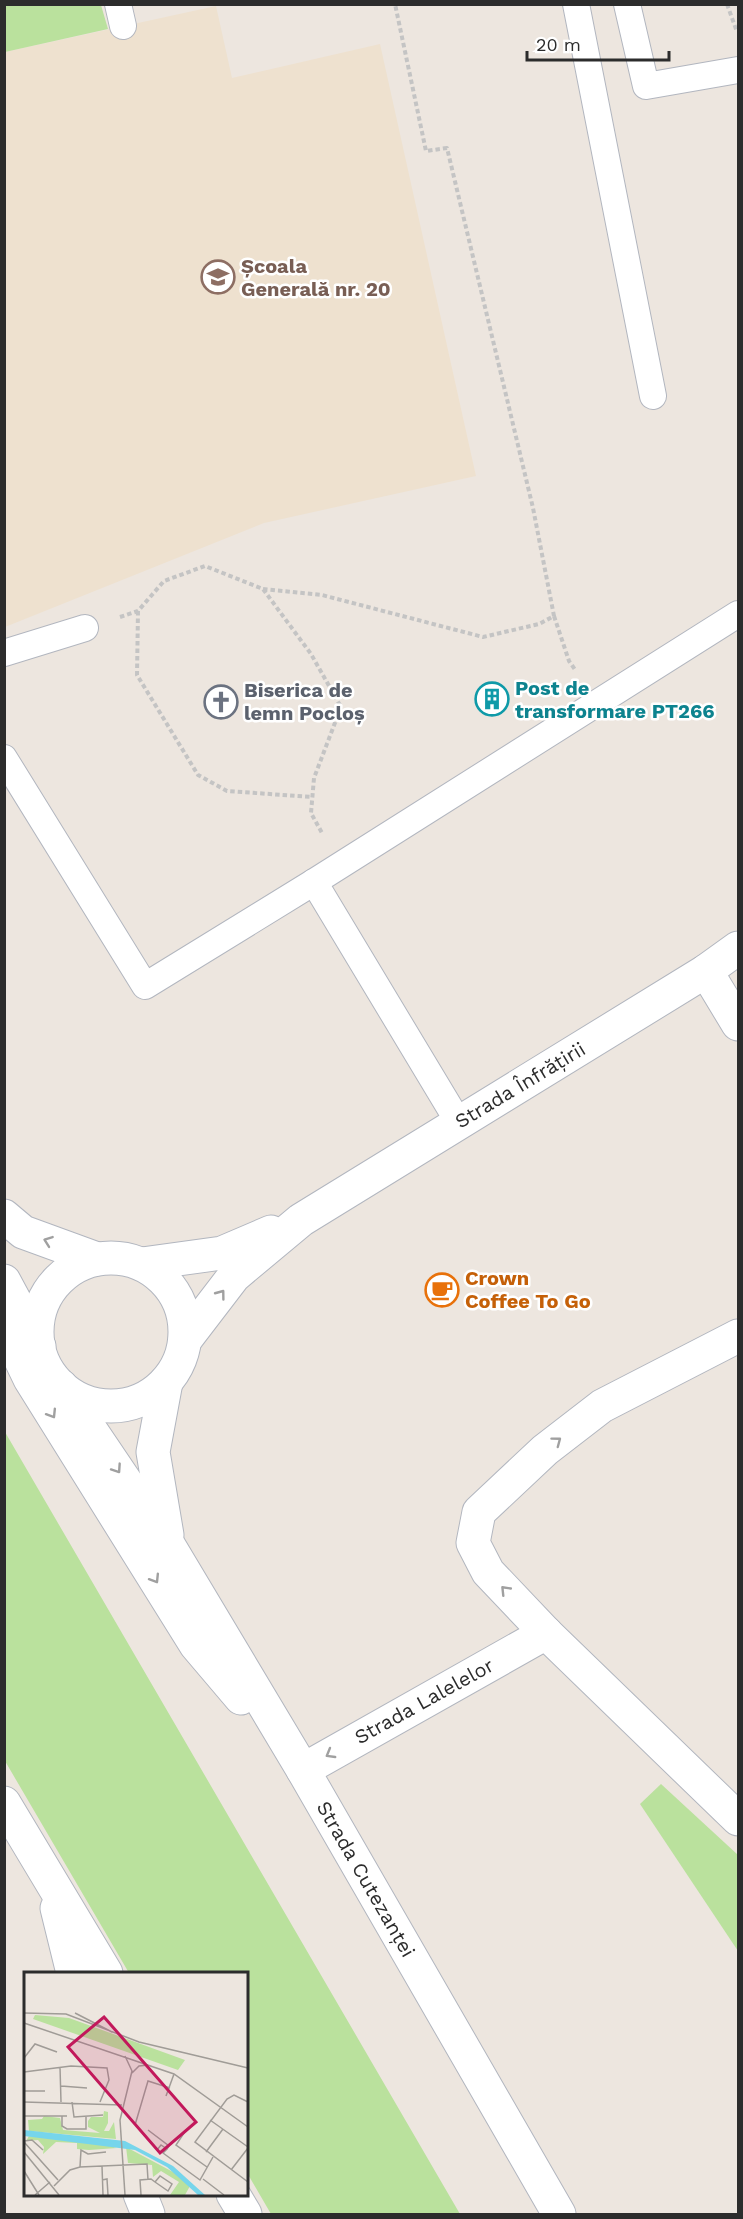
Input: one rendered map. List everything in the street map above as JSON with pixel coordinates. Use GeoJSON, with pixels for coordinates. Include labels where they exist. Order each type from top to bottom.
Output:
{"type":"FeatureCollection","features":[{"type":"Feature","properties":{"kind":"street","name":"Strada Înfrățirii"},"geometry":{"type":"LineString","coordinates":[[185,1340],[234,1276],[301,1220],[706,971],[738,948]]}},
{"type":"Feature","properties":{"kind":"street"},"geometry":{"type":"LineString","coordinates":[[706,971],[738,1024]]}},
{"type":"Feature","properties":{"kind":"street"},"geometry":{"type":"LineString","coordinates":[[4,1216],[23,1232],[97,1259]]}},
{"type":"Feature","properties":{"kind":"street","name":"Strada Înfrățirii"},"geometry":{"type":"LineString","coordinates":[[142,1264],[222,1253],[301,1220]]}},
{"type":"Feature","properties":{"kind":"street"},"geometry":{"type":"LineString","coordinates":[[4,1281],[39,1346],[47,1368],[61,1386],[81,1399],[103,1405],[126,1404],[148,1396],[166,1382],[179,1362],[185,1340],[184,1317],[176,1296],[162,1277],[142,1264],[120,1258],[97,1259],[75,1267],[57,1282],[44,1301],[38,1323],[39,1346]]}},
{"type":"Feature","properties":{"kind":"street"},"geometry":{"type":"LineString","coordinates":[[4,1325],[30,1379],[196,1645],[303,1770]]}},
{"type":"Feature","properties":{"kind":"street"},"geometry":{"type":"LineString","coordinates":[[738,1336],[602,1406],[545,1450],[479,1512],[472,1543],[488,1572],[546,1633],[738,1819]]}},
{"type":"Feature","properties":{"kind":"street","name":"Strada Cutezanței"},"geometry":{"type":"LineString","coordinates":[[166,1382],[153,1452],[169,1546]]}},
{"type":"Feature","properties":{"kind":"street","name":"Strada Cutezanței"},"geometry":{"type":"LineString","coordinates":[[61,1386],[169,1546],[303,1770],[559,2214]]}},
{"type":"Feature","properties":{"kind":"street","name":"Strada Lalelelor"},"geometry":{"type":"LineString","coordinates":[[303,1770],[546,1633]]}},
{"type":"Feature","properties":{"kind":"street"},"geometry":{"type":"LineString","coordinates":[[4,1803],[51,1877],[105,1972]]}},
{"type":"Feature","properties":{"kind":"street"},"geometry":{"type":"LineString","coordinates":[[51,1877],[74,1972]]}},
{"type":"Feature","properties":{"kind":"street"},"geometry":{"type":"LineString","coordinates":[[141,2195],[148,2214]]}},
{"type":"Feature","properties":{"kind":"street"},"geometry":{"type":"LineString","coordinates":[[234,2195],[245,2214]]}},
{"type":"Feature","properties":{"kind":"lane"},"geometry":{"type":"LineString","coordinates":[[576,4],[653,396]]}},
{"type":"Feature","properties":{"kind":"lane"},"geometry":{"type":"LineString","coordinates":[[627,4],[646,86],[738,70]]}},
{"type":"Feature","properties":{"kind":"lane"},"geometry":{"type":"LineString","coordinates":[[4,758],[145,986],[738,614]]}},
{"type":"Feature","properties":{"kind":"lane"},"geometry":{"type":"LineString","coordinates":[[4,653],[85,628]]}},
{"type":"Feature","properties":{"kind":"lane"},"geometry":{"type":"LineString","coordinates":[[314,882],[459,1123]]}},
{"type":"Feature","properties":{"kind":"path"},"geometry":{"type":"LineString","coordinates":[[395,4],[426,151],[447,148],[533,508],[554,616],[570,661],[598,703]]}},
{"type":"Feature","properties":{"kind":"path"},"geometry":{"type":"LineString","coordinates":[[727,4],[738,37]]}},
{"type":"Feature","properties":{"kind":"path"},"geometry":{"type":"LineString","coordinates":[[85,628],[138,611],[164,581],[204,567],[263,589],[322,596],[483,637],[539,624],[554,616]]}},
{"type":"Feature","properties":{"kind":"path"},"geometry":{"type":"LineString","coordinates":[[263,589],[311,654],[341,707],[314,778],[311,813],[339,866]]}},
{"type":"Feature","properties":{"kind":"path"},"geometry":{"type":"LineString","coordinates":[[138,611],[137,675],[198,775],[227,791],[312,797]]}},
{"type":"Feature","properties":{"kind":"shaded area","name":"Școala Generală nr. 20"},"geometry":{"type":"Polygon","coordinates":[[[216,6],[232,78],[380,44],[476,476],[264,523],[5,627],[5,52],[216,6]]]}},
{"type":"Feature","properties":{"kind":"green space"},"geometry":{"type":"Polygon","coordinates":[[[4,5],[101,5],[108,29],[5,52],[4,5]]]}},
{"type":"Feature","properties":{"kind":"green space"},"geometry":{"type":"Polygon","coordinates":[[[5,1432],[460,2214],[271,2214],[248,2174],[248,1972],[128,1972],[5,1761],[5,1432]]]}},
{"type":"Feature","properties":{"kind":"green space"},"geometry":{"type":"Polygon","coordinates":[[[661,1784],[738,1855],[738,1951],[640,1804],[661,1784]]]}},
{"type":"Feature","properties":{"kind":"place","name":"Școala Generală nr. 20"},"geometry":{"type":"Point","coordinates":[218,277]}},
{"type":"Feature","properties":{"kind":"place","name":"Post de transformare PT266"},"geometry":{"type":"Point","coordinates":[492,699]}},
{"type":"Feature","properties":{"kind":"place","name":"Biserica de lemn Pocloș"},"geometry":{"type":"Point","coordinates":[221,702]}},
{"type":"Feature","properties":{"kind":"place","name":"Crown Coffee To Go"},"geometry":{"type":"Point","coordinates":[442,1290]}}]}
